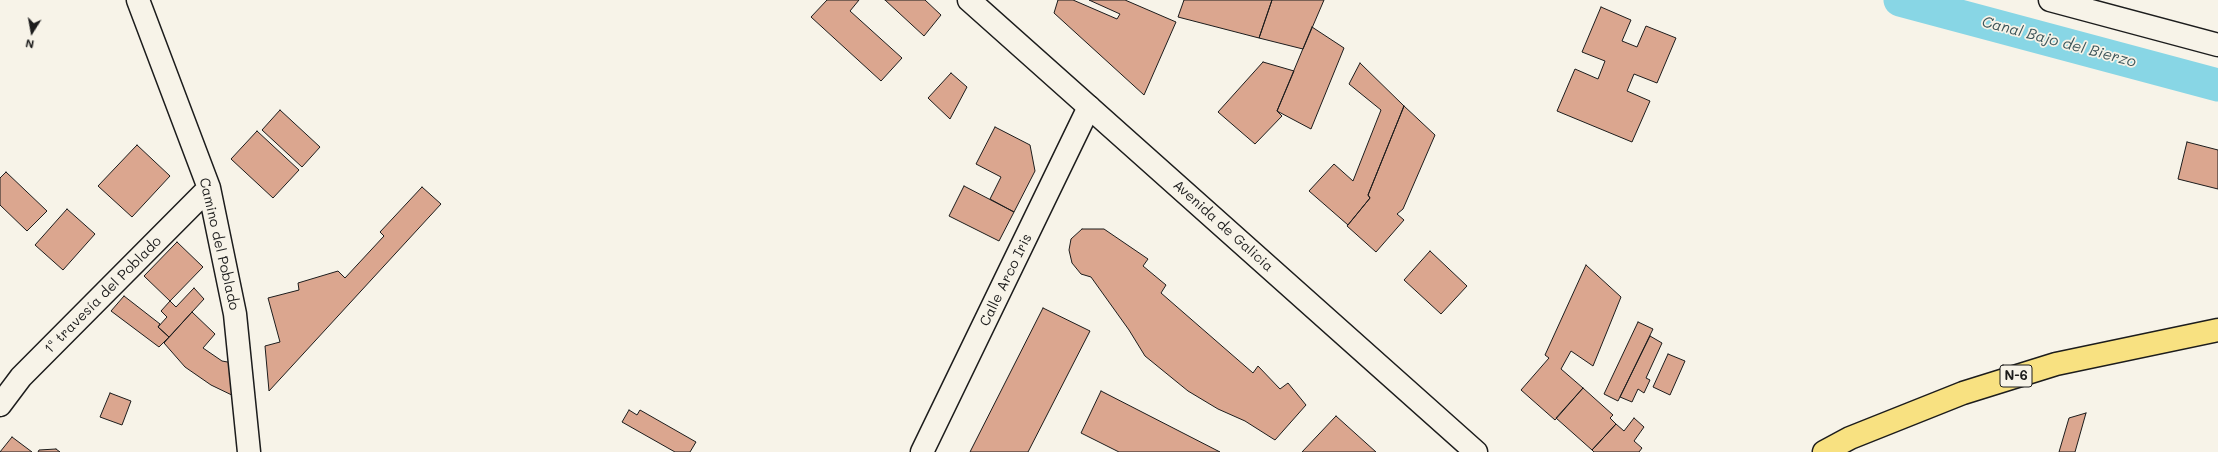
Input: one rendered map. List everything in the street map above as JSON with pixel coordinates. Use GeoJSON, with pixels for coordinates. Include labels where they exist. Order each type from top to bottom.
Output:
{"type":"FeatureCollection","features":[{"type":"Feature","properties":{"kind":"highway","name":"N-6"},"geometry":{"type":"LineString","coordinates":[[1824,452],[1850,438],[1963,393],[2056,364],[2218,330]]}},
{"type":"Feature","properties":{"kind":"street","name":"Camino del Poblado"},"geometry":{"type":"LineString","coordinates":[[138,0],[209,188],[235,314],[248,452]]}},
{"type":"Feature","properties":{"kind":"street","name":"Avenida de Galicia"},"geometry":{"type":"LineString","coordinates":[[969,0],[1476,452]]}},
{"type":"Feature","properties":{"kind":"street"},"geometry":{"type":"LineString","coordinates":[[2050,0],[2218,46]]}},
{"type":"Feature","properties":{"kind":"street","name":"Calle Arco Iris"},"geometry":{"type":"LineString","coordinates":[[922,452],[1089,107]]}},
{"type":"Feature","properties":{"kind":"street","name":"1ª travesía del Poblado"},"geometry":{"type":"LineString","coordinates":[[0,406],[21,377],[209,188]]}},
{"type":"Feature","properties":{"kind":"building"},"geometry":{"type":"Polygon","coordinates":[[[827,0],[859,0],[850,11],[902,58],[881,81],[811,17],[827,0]]]}},
{"type":"Feature","properties":{"kind":"building"},"geometry":{"type":"Polygon","coordinates":[[[885,0],[925,0],[941,15],[924,36],[885,0]]]}},
{"type":"Feature","properties":{"kind":"building"},"geometry":{"type":"Polygon","coordinates":[[[1058,0],[1073,0],[1117,19],[1120,14],[1089,0],[1125,0],[1176,22],[1144,95],[1054,13],[1058,0]]]}},
{"type":"Feature","properties":{"kind":"building"},"geometry":{"type":"Polygon","coordinates":[[[1184,0],[1272,0],[1259,38],[1178,17],[1184,0]]]}},
{"type":"Feature","properties":{"kind":"building"},"geometry":{"type":"Polygon","coordinates":[[[1272,0],[1324,0],[1303,49],[1259,38],[1272,0]]]}},
{"type":"Feature","properties":{"kind":"building"},"geometry":{"type":"Polygon","coordinates":[[[1601,7],[1631,20],[1622,41],[1637,47],[1646,26],[1676,38],[1657,83],[1634,74],[1627,91],[1650,101],[1632,142],[1557,111],[1575,69],[1598,79],[1605,61],[1582,52],[1601,7]]]}},
{"type":"Feature","properties":{"kind":"building"},"geometry":{"type":"Polygon","coordinates":[[[1312,27],[1344,48],[1311,129],[1277,111],[1312,27]]]}},
{"type":"Feature","properties":{"kind":"building"},"geometry":{"type":"Polygon","coordinates":[[[1263,62],[1294,71],[1277,111],[1282,116],[1255,144],[1218,112],[1263,62]]]}},
{"type":"Feature","properties":{"kind":"building"},"geometry":{"type":"Polygon","coordinates":[[[1360,63],[1404,106],[1368,195],[1370,198],[1348,225],[1309,191],[1334,164],[1353,181],[1381,110],[1349,84],[1360,63]]]}},
{"type":"Feature","properties":{"kind":"building"},"geometry":{"type":"Polygon","coordinates":[[[951,73],[967,87],[950,119],[928,98],[951,73]]]}},
{"type":"Feature","properties":{"kind":"building"},"geometry":{"type":"Polygon","coordinates":[[[1404,106],[1435,135],[1403,209],[1397,214],[1404,220],[1376,252],[1347,226],[1370,198],[1368,195],[1404,106]]]}},
{"type":"Feature","properties":{"kind":"building"},"geometry":{"type":"Polygon","coordinates":[[[280,110],[320,147],[302,167],[262,130],[280,110]]]}},
{"type":"Feature","properties":{"kind":"building"},"geometry":{"type":"Polygon","coordinates":[[[995,127],[1030,145],[1035,171],[1014,212],[990,199],[1001,177],[976,164],[995,127]]]}},
{"type":"Feature","properties":{"kind":"building"},"geometry":{"type":"Polygon","coordinates":[[[257,131],[299,170],[273,198],[231,159],[257,131]]]}},
{"type":"Feature","properties":{"kind":"building"},"geometry":{"type":"Polygon","coordinates":[[[2187,142],[2218,150],[2218,189],[2178,179],[2187,142]]]}},
{"type":"Feature","properties":{"kind":"building"},"geometry":{"type":"Polygon","coordinates":[[[137,145],[170,176],[132,217],[98,186],[137,145]]]}},
{"type":"Feature","properties":{"kind":"building"},"geometry":{"type":"Polygon","coordinates":[[[6,172],[47,211],[27,231],[0,205],[0,178],[6,172]]]}},
{"type":"Feature","properties":{"kind":"building"},"geometry":{"type":"Polygon","coordinates":[[[964,186],[1014,212],[999,241],[949,216],[964,186]]]}},
{"type":"Feature","properties":{"kind":"building"},"geometry":{"type":"Polygon","coordinates":[[[422,187],[441,204],[269,391],[265,346],[280,342],[268,298],[299,290],[298,283],[338,271],[345,278],[384,236],[380,232],[422,187]]]}},
{"type":"Feature","properties":{"kind":"building"},"geometry":{"type":"Polygon","coordinates":[[[67,209],[95,234],[63,270],[35,245],[67,209]]]}},
{"type":"Feature","properties":{"kind":"building"},"geometry":{"type":"Polygon","coordinates":[[[1082,229],[1104,229],[1148,259],[1143,266],[1166,285],[1161,293],[1253,373],[1258,366],[1280,389],[1288,383],[1306,405],[1275,440],[1245,421],[1218,409],[1188,391],[1145,356],[1129,330],[1091,277],[1081,274],[1072,263],[1069,250],[1071,239],[1082,229]]]}},
{"type":"Feature","properties":{"kind":"building"},"geometry":{"type":"Polygon","coordinates":[[[177,242],[203,267],[170,301],[144,276],[177,242]]]}},
{"type":"Feature","properties":{"kind":"building"},"geometry":{"type":"Polygon","coordinates":[[[1430,251],[1467,286],[1441,314],[1404,280],[1430,251]]]}},
{"type":"Feature","properties":{"kind":"building"},"geometry":{"type":"Polygon","coordinates":[[[1586,265],[1621,297],[1593,366],[1571,351],[1561,369],[1583,388],[1555,420],[1521,390],[1549,358],[1545,355],[1586,265]]]}},
{"type":"Feature","properties":{"kind":"building"},"geometry":{"type":"Polygon","coordinates":[[[194,288],[204,299],[169,337],[158,327],[167,317],[161,311],[170,301],[176,307],[194,288]]]}},
{"type":"Feature","properties":{"kind":"building"},"geometry":{"type":"Polygon","coordinates":[[[124,296],[160,324],[158,327],[169,337],[159,347],[111,311],[124,296]]]}},
{"type":"Feature","properties":{"kind":"building"},"geometry":{"type":"Polygon","coordinates":[[[1043,308],[1090,331],[1028,452],[970,452],[1043,308]]]}},
{"type":"Feature","properties":{"kind":"building"},"geometry":{"type":"Polygon","coordinates":[[[192,312],[215,334],[203,348],[222,361],[233,363],[238,398],[211,385],[185,367],[164,343],[192,312]]]}},
{"type":"Feature","properties":{"kind":"building"},"geometry":{"type":"Polygon","coordinates":[[[1638,322],[1653,329],[1618,401],[1604,394],[1638,322]]]}},
{"type":"Feature","properties":{"kind":"building"},"geometry":{"type":"Polygon","coordinates":[[[1650,336],[1662,343],[1646,378],[1650,380],[1644,393],[1638,389],[1632,402],[1620,397],[1650,336]]]}},
{"type":"Feature","properties":{"kind":"building"},"geometry":{"type":"Polygon","coordinates":[[[1668,354],[1685,361],[1670,395],[1653,387],[1668,354]]]}},
{"type":"Feature","properties":{"kind":"building"},"geometry":{"type":"Polygon","coordinates":[[[1583,388],[1613,415],[1610,418],[1616,424],[1592,450],[1556,418],[1583,388]]]}},
{"type":"Feature","properties":{"kind":"building"},"geometry":{"type":"Polygon","coordinates":[[[1101,391],[1220,452],[1119,452],[1081,433],[1101,391]]]}},
{"type":"Feature","properties":{"kind":"building"},"geometry":{"type":"Polygon","coordinates":[[[110,393],[131,401],[122,425],[100,417],[110,393]]]}},
{"type":"Feature","properties":{"kind":"building"},"geometry":{"type":"Polygon","coordinates":[[[629,410],[637,415],[640,410],[696,442],[690,452],[675,452],[622,422],[629,410]]]}},
{"type":"Feature","properties":{"kind":"building"},"geometry":{"type":"Polygon","coordinates":[[[2086,413],[2075,452],[2059,452],[2069,418],[2086,413]]]}},
{"type":"Feature","properties":{"kind":"building"},"geometry":{"type":"Polygon","coordinates":[[[1336,416],[1376,452],[1302,452],[1336,416]]]}},
{"type":"Feature","properties":{"kind":"building"},"geometry":{"type":"Polygon","coordinates":[[[1634,418],[1644,427],[1634,441],[1642,448],[1639,452],[1594,452],[1592,450],[1616,424],[1624,431],[1634,418]]]}},
{"type":"Feature","properties":{"kind":"building"},"geometry":{"type":"Polygon","coordinates":[[[12,437],[32,452],[0,452],[12,437]]]}},
{"type":"Feature","properties":{"kind":"building"},"geometry":{"type":"Polygon","coordinates":[[[56,449],[60,452],[38,452],[39,450],[56,449]]]}},
{"type":"Feature","properties":{"kind":"waterway","name":"Canal Bajo del Bierzo"},"geometry":{"type":"LineString","coordinates":[[1900,0],[2218,85]]}}]}
